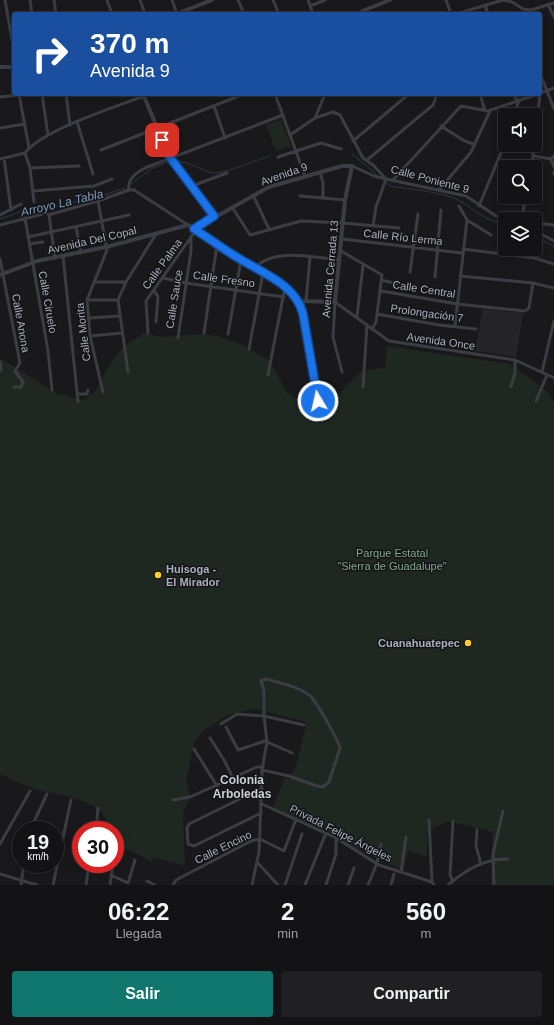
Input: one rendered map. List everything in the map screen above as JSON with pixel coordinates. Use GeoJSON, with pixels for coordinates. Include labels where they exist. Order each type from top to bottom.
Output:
{"type":"FeatureCollection","features":[{"type":"Feature","properties":{"kind":"street"},"geometry":{"type":"LineString","coordinates":[[6,0],[12,39]]}},
{"type":"Feature","properties":{"kind":"street"},"geometry":{"type":"LineString","coordinates":[[30,0],[32,12]]}},
{"type":"Feature","properties":{"kind":"street"},"geometry":{"type":"LineString","coordinates":[[54,0],[56,12]]}},
{"type":"Feature","properties":{"kind":"street"},"geometry":{"type":"LineString","coordinates":[[107,0],[111,12]]}},
{"type":"Feature","properties":{"kind":"street"},"geometry":{"type":"LineString","coordinates":[[140,0],[144,12]]}},
{"type":"Feature","properties":{"kind":"street"},"geometry":{"type":"LineString","coordinates":[[172,0],[176,12]]}},
{"type":"Feature","properties":{"kind":"street"},"geometry":{"type":"LineString","coordinates":[[181,12],[205,1],[212,0]]}},
{"type":"Feature","properties":{"kind":"street"},"geometry":{"type":"LineString","coordinates":[[238,0],[243,12]]}},
{"type":"Feature","properties":{"kind":"street"},"geometry":{"type":"LineString","coordinates":[[273,0],[278,12]]}},
{"type":"Feature","properties":{"kind":"street"},"geometry":{"type":"LineString","coordinates":[[308,0],[312,12]]}},
{"type":"Feature","properties":{"kind":"street"},"geometry":{"type":"LineString","coordinates":[[310,6],[325,0]]}},
{"type":"Feature","properties":{"kind":"street"},"geometry":{"type":"LineString","coordinates":[[359,12],[377,2],[390,0]]}},
{"type":"Feature","properties":{"kind":"street"},"geometry":{"type":"LineString","coordinates":[[446,0],[451,12]]}},
{"type":"Feature","properties":{"kind":"street"},"geometry":{"type":"LineString","coordinates":[[462,12],[503,0],[512,2],[523,9],[535,10],[554,3]]}},
{"type":"Feature","properties":{"kind":"street"},"geometry":{"type":"LineString","coordinates":[[548,4],[554,17]]}},
{"type":"Feature","properties":{"kind":"street"},"geometry":{"type":"LineString","coordinates":[[485,5],[487,12]]}},
{"type":"Feature","properties":{"kind":"street"},"geometry":{"type":"LineString","coordinates":[[0,67],[12,67]]}},
{"type":"Feature","properties":{"kind":"street"},"geometry":{"type":"LineString","coordinates":[[542,78],[554,109]]}},
{"type":"Feature","properties":{"kind":"street"},"geometry":{"type":"LineString","coordinates":[[542,92],[554,88]]}},
{"type":"Feature","properties":{"kind":"street"},"geometry":{"type":"LineString","coordinates":[[0,97],[12,96]]}},
{"type":"Feature","properties":{"kind":"street"},"geometry":{"type":"LineString","coordinates":[[19,96],[28,148]]}},
{"type":"Feature","properties":{"kind":"street"},"geometry":{"type":"LineString","coordinates":[[42,96],[48,135]]}},
{"type":"Feature","properties":{"kind":"street"},"geometry":{"type":"LineString","coordinates":[[66,96],[70,125]]}},
{"type":"Feature","properties":{"kind":"street"},"geometry":{"type":"LineString","coordinates":[[0,159],[25,153],[28,148],[48,135],[142,96]]}},
{"type":"Feature","properties":{"kind":"street"},"geometry":{"type":"LineString","coordinates":[[144,96],[170,158],[214,216]]}},
{"type":"Feature","properties":{"kind":"street"},"geometry":{"type":"LineString","coordinates":[[101,150],[239,96]]}},
{"type":"Feature","properties":{"kind":"street"},"geometry":{"type":"LineString","coordinates":[[276,96],[305,176]]}},
{"type":"Feature","properties":{"kind":"street"},"geometry":{"type":"LineString","coordinates":[[290,135],[315,118],[324,96]]}},
{"type":"Feature","properties":{"kind":"street"},"geometry":{"type":"LineString","coordinates":[[353,141],[407,96]]}},
{"type":"Feature","properties":{"kind":"street"},"geometry":{"type":"LineString","coordinates":[[367,160],[433,105],[436,96]]}},
{"type":"Feature","properties":{"kind":"street"},"geometry":{"type":"LineString","coordinates":[[481,96],[485,111]]}},
{"type":"Feature","properties":{"kind":"street"},"geometry":{"type":"LineString","coordinates":[[515,96],[518,100],[516,108]]}},
{"type":"Feature","properties":{"kind":"street"},"geometry":{"type":"LineString","coordinates":[[392,180],[441,126],[462,106],[490,111],[530,96]]}},
{"type":"Feature","properties":{"kind":"street"},"geometry":{"type":"LineString","coordinates":[[538,108],[539,96]]}},
{"type":"Feature","properties":{"kind":"street"},"geometry":{"type":"LineString","coordinates":[[214,106],[225,138]]}},
{"type":"Feature","properties":{"kind":"street"},"geometry":{"type":"LineString","coordinates":[[439,190],[467,158],[475,145],[490,111]]}},
{"type":"Feature","properties":{"kind":"street","name":"Calle Poniente 9"},"geometry":{"type":"LineString","coordinates":[[315,118],[332,112],[337,113],[342,118],[363,158],[367,160],[386,179],[466,196],[479,206],[498,216]]}},
{"type":"Feature","properties":{"kind":"street"},"geometry":{"type":"LineString","coordinates":[[129,190],[129,184],[135,174],[145,168],[283,115]]}},
{"type":"Feature","properties":{"kind":"street"},"geometry":{"type":"LineString","coordinates":[[77,122],[94,174]]}},
{"type":"Feature","properties":{"kind":"street"},"geometry":{"type":"LineString","coordinates":[[0,128],[24,124]]}},
{"type":"Feature","properties":{"kind":"street"},"geometry":{"type":"LineString","coordinates":[[441,126],[463,140],[475,145]]}},
{"type":"Feature","properties":{"kind":"street"},"geometry":{"type":"LineString","coordinates":[[278,157],[321,143],[341,149]]}},
{"type":"Feature","properties":{"kind":"street"},"geometry":{"type":"LineString","coordinates":[[479,206],[501,152]]}},
{"type":"Feature","properties":{"kind":"street"},"geometry":{"type":"LineString","coordinates":[[532,160],[534,152]]}},
{"type":"Feature","properties":{"kind":"street"},"geometry":{"type":"LineString","coordinates":[[25,153],[30,168],[34,202]]}},
{"type":"Feature","properties":{"kind":"street"},"geometry":{"type":"LineString","coordinates":[[533,156],[551,159]]}},
{"type":"Feature","properties":{"kind":"street"},"geometry":{"type":"LineString","coordinates":[[551,159],[554,156]]}},
{"type":"Feature","properties":{"kind":"street"},"geometry":{"type":"LineString","coordinates":[[4,158],[11,210]]}},
{"type":"Feature","properties":{"kind":"street"},"geometry":{"type":"LineString","coordinates":[[551,159],[554,167]]}},
{"type":"Feature","properties":{"kind":"street"},"geometry":{"type":"LineString","coordinates":[[30,168],[79,166]]}},
{"type":"Feature","properties":{"kind":"street","name":"Avenida 9"},"geometry":{"type":"LineString","coordinates":[[195,230],[214,216],[279,183],[342,166],[352,166]]}},
{"type":"Feature","properties":{"kind":"street"},"geometry":{"type":"LineString","coordinates":[[352,166],[374,176],[386,179],[378,200],[373,226]]}},
{"type":"Feature","properties":{"kind":"street","name":"Avenida Cerrada 13"},"geometry":{"type":"LineString","coordinates":[[342,372],[333,333],[345,200],[352,166]]}},
{"type":"Feature","properties":{"kind":"street"},"geometry":{"type":"LineString","coordinates":[[320,172],[323,183],[323,198]]}},
{"type":"Feature","properties":{"kind":"street"},"geometry":{"type":"LineString","coordinates":[[192,186],[227,173]]}},
{"type":"Feature","properties":{"kind":"street"},"geometry":{"type":"LineString","coordinates":[[33,191],[94,186],[112,179]]}},
{"type":"Feature","properties":{"kind":"street"},"geometry":{"type":"LineString","coordinates":[[0,225],[46,213],[49,215],[98,202],[129,190],[134,190],[240,260],[286,287],[299,301],[303,314],[318,401]]}},
{"type":"Feature","properties":{"kind":"street"},"geometry":{"type":"LineString","coordinates":[[253,195],[269,229]]}},
{"type":"Feature","properties":{"kind":"street"},"geometry":{"type":"LineString","coordinates":[[300,196],[345,200]]}},
{"type":"Feature","properties":{"kind":"street","name":"Calle Morita"},"geometry":{"type":"LineString","coordinates":[[98,202],[106,253],[87,300],[90,336],[103,392]]}},
{"type":"Feature","properties":{"kind":"street"},"geometry":{"type":"LineString","coordinates":[[0,215],[21,204]]}},
{"type":"Feature","properties":{"kind":"street"},"geometry":{"type":"LineString","coordinates":[[459,206],[468,220],[491,235]]}},
{"type":"Feature","properties":{"kind":"street"},"geometry":{"type":"LineString","coordinates":[[232,207],[249,234],[301,222],[343,222],[399,228]]}},
{"type":"Feature","properties":{"kind":"street"},"geometry":{"type":"LineString","coordinates":[[435,277],[441,210]]}},
{"type":"Feature","properties":{"kind":"street"},"geometry":{"type":"LineString","coordinates":[[410,272],[418,214]]}},
{"type":"Feature","properties":{"kind":"street"},"geometry":{"type":"LineString","coordinates":[[49,215],[55,258]]}},
{"type":"Feature","properties":{"kind":"street"},"geometry":{"type":"LineString","coordinates":[[28,237],[129,215]]}},
{"type":"Feature","properties":{"kind":"street","name":"Calle Ciruelo"},"geometry":{"type":"LineString","coordinates":[[25,218],[48,351],[52,390]]}},
{"type":"Feature","properties":{"kind":"street"},"geometry":{"type":"LineString","coordinates":[[454,326],[462,253],[468,220]]}},
{"type":"Feature","properties":{"kind":"street"},"geometry":{"type":"LineString","coordinates":[[542,224],[554,225]]}},
{"type":"Feature","properties":{"kind":"street","name":"Avenida Del Copal"},"geometry":{"type":"LineString","coordinates":[[2,274],[32,262],[81,253],[188,225]]}},
{"type":"Feature","properties":{"kind":"street"},"geometry":{"type":"LineString","coordinates":[[76,227],[81,253]]}},
{"type":"Feature","properties":{"kind":"street","name":"Calle Palma"},"geometry":{"type":"LineString","coordinates":[[148,333],[145,304],[191,239],[195,230]]}},
{"type":"Feature","properties":{"kind":"street"},"geometry":{"type":"LineString","coordinates":[[128,372],[118,300],[126,282],[156,234]]}},
{"type":"Feature","properties":{"kind":"street"},"geometry":{"type":"LineString","coordinates":[[542,234],[554,241]]}},
{"type":"Feature","properties":{"kind":"street","name":"Calle Sauce"},"geometry":{"type":"LineString","coordinates":[[178,338],[191,251],[191,239]]}},
{"type":"Feature","properties":{"kind":"street","name":"Calle Río Lerma"},"geometry":{"type":"LineString","coordinates":[[342,240],[437,249],[462,253]]}},
{"type":"Feature","properties":{"kind":"street"},"geometry":{"type":"LineString","coordinates":[[29,244],[43,242]]}},
{"type":"Feature","properties":{"kind":"street"},"geometry":{"type":"LineString","coordinates":[[204,333],[217,245]]}},
{"type":"Feature","properties":{"kind":"street"},"geometry":{"type":"LineString","coordinates":[[463,249],[534,258],[554,264]]}},
{"type":"Feature","properties":{"kind":"street","name":"Calle Central"},"geometry":{"type":"LineString","coordinates":[[341,251],[363,266],[380,274],[380,291],[457,304],[527,310],[533,283]]}},
{"type":"Feature","properties":{"kind":"street"},"geometry":{"type":"LineString","coordinates":[[63,256],[78,402]]}},
{"type":"Feature","properties":{"kind":"street"},"geometry":{"type":"LineString","coordinates":[[256,268],[262,262],[276,256],[340,260]]}},
{"type":"Feature","properties":{"kind":"street"},"geometry":{"type":"LineString","coordinates":[[306,301],[310,257]]}},
{"type":"Feature","properties":{"kind":"street"},"geometry":{"type":"LineString","coordinates":[[0,259],[2,274]]}},
{"type":"Feature","properties":{"kind":"street"},"geometry":{"type":"LineString","coordinates":[[228,334],[240,260]]}},
{"type":"Feature","properties":{"kind":"street"},"geometry":{"type":"LineString","coordinates":[[357,316],[363,266]]}},
{"type":"Feature","properties":{"kind":"street"},"geometry":{"type":"LineString","coordinates":[[249,349],[263,273]]}},
{"type":"Feature","properties":{"kind":"street","name":"Calle Anona"},"geometry":{"type":"LineString","coordinates":[[2,274],[20,363],[15,370],[24,384],[21,387],[14,387]]}},
{"type":"Feature","properties":{"kind":"street"},"geometry":{"type":"LineString","coordinates":[[460,276],[533,283],[554,288]]}},
{"type":"Feature","properties":{"kind":"street","name":"Calle Fresno"},"geometry":{"type":"LineString","coordinates":[[163,278],[211,287],[284,297]]}},
{"type":"Feature","properties":{"kind":"street"},"geometry":{"type":"LineString","coordinates":[[381,280],[398,284]]}},
{"type":"Feature","properties":{"kind":"street"},"geometry":{"type":"LineString","coordinates":[[94,282],[126,282]]}},
{"type":"Feature","properties":{"kind":"street"},"geometry":{"type":"LineString","coordinates":[[268,375],[286,287]]}},
{"type":"Feature","properties":{"kind":"street"},"geometry":{"type":"LineString","coordinates":[[154,290],[158,297],[156,322]]}},
{"type":"Feature","properties":{"kind":"street"},"geometry":{"type":"LineString","coordinates":[[372,330],[376,322],[380,291]]}},
{"type":"Feature","properties":{"kind":"street"},"geometry":{"type":"LineString","coordinates":[[87,300],[118,300]]}},
{"type":"Feature","properties":{"kind":"street"},"geometry":{"type":"LineString","coordinates":[[299,301],[335,302]]}},
{"type":"Feature","properties":{"kind":"street","name":"Avenida Once"},"geometry":{"type":"LineString","coordinates":[[335,302],[357,316],[384,339],[393,342],[515,360],[554,378]]}},
{"type":"Feature","properties":{"kind":"street"},"geometry":{"type":"LineString","coordinates":[[431,313],[456,317]]}},
{"type":"Feature","properties":{"kind":"street","name":"Prolongación 7"},"geometry":{"type":"LineString","coordinates":[[377,314],[439,325],[476,329]]}},
{"type":"Feature","properties":{"kind":"street"},"geometry":{"type":"LineString","coordinates":[[89,318],[120,316]]}},
{"type":"Feature","properties":{"kind":"street"},"geometry":{"type":"LineString","coordinates":[[542,372],[554,321]]}},
{"type":"Feature","properties":{"kind":"street"},"geometry":{"type":"LineString","coordinates":[[363,387],[367,325]]}},
{"type":"Feature","properties":{"kind":"street"},"geometry":{"type":"LineString","coordinates":[[90,336],[122,333]]}},
{"type":"Feature","properties":{"kind":"street"},"geometry":{"type":"LineString","coordinates":[[511,387],[515,373],[515,360]]}},
{"type":"Feature","properties":{"kind":"street"},"geometry":{"type":"LineString","coordinates":[[0,362],[1,370]]}},
{"type":"Feature","properties":{"kind":"street"},"geometry":{"type":"LineString","coordinates":[[536,401],[547,374]]}},
{"type":"Feature","properties":{"kind":"street"},"geometry":{"type":"LineString","coordinates":[[77,394],[87,394],[88,390]]}},
{"type":"Feature","properties":{"kind":"street"},"geometry":{"type":"LineString","coordinates":[[173,800],[190,797],[257,768],[262,769],[289,776],[317,786],[325,786],[333,773],[340,748],[311,696],[290,685],[266,679],[261,680],[264,690],[264,716],[267,742],[262,769],[260,839],[252,885]]}},
{"type":"Feature","properties":{"kind":"street"},"geometry":{"type":"LineString","coordinates":[[221,724],[237,714],[264,716],[304,725]]}},
{"type":"Feature","properties":{"kind":"street"},"geometry":{"type":"LineString","coordinates":[[226,727],[238,750],[261,742],[267,742],[292,753]]}},
{"type":"Feature","properties":{"kind":"street"},"geometry":{"type":"LineString","coordinates":[[210,738],[233,778]]}},
{"type":"Feature","properties":{"kind":"street"},"geometry":{"type":"LineString","coordinates":[[194,749],[217,786]]}},
{"type":"Feature","properties":{"kind":"street"},"geometry":{"type":"LineString","coordinates":[[261,813],[194,846],[189,846],[187,842],[188,825],[262,789]]}},
{"type":"Feature","properties":{"kind":"street"},"geometry":{"type":"LineString","coordinates":[[0,844],[30,791]]}},
{"type":"Feature","properties":{"kind":"street"},"geometry":{"type":"LineString","coordinates":[[34,821],[47,794]]}},
{"type":"Feature","properties":{"kind":"street"},"geometry":{"type":"LineString","coordinates":[[53,885],[71,800]]}},
{"type":"Feature","properties":{"kind":"street","name":"Privada Felipe Ángeles"},"geometry":{"type":"LineString","coordinates":[[262,804],[326,832],[377,863],[433,884]]}},
{"type":"Feature","properties":{"kind":"street"},"geometry":{"type":"LineString","coordinates":[[97,821],[98,808]]}},
{"type":"Feature","properties":{"kind":"street"},"geometry":{"type":"LineString","coordinates":[[494,885],[494,849],[500,830],[503,810]]}},
{"type":"Feature","properties":{"kind":"street","name":"Calle Encino"},"geometry":{"type":"LineString","coordinates":[[173,885],[176,880],[241,846],[260,839],[284,851],[296,819]]}},
{"type":"Feature","properties":{"kind":"street"},"geometry":{"type":"LineString","coordinates":[[429,820],[433,884]]}},
{"type":"Feature","properties":{"kind":"street"},"geometry":{"type":"LineString","coordinates":[[453,821],[450,876],[453,881]]}},
{"type":"Feature","properties":{"kind":"street"},"geometry":{"type":"LineString","coordinates":[[477,830],[476,846],[481,864]]}},
{"type":"Feature","properties":{"kind":"street"},"geometry":{"type":"LineString","coordinates":[[305,885],[326,832]]}},
{"type":"Feature","properties":{"kind":"street"},"geometry":{"type":"LineString","coordinates":[[285,885],[302,834]]}},
{"type":"Feature","properties":{"kind":"street"},"geometry":{"type":"LineString","coordinates":[[401,872],[406,837]]}},
{"type":"Feature","properties":{"kind":"street"},"geometry":{"type":"LineString","coordinates":[[326,885],[336,854],[336,838]]}},
{"type":"Feature","properties":{"kind":"street"},"geometry":{"type":"LineString","coordinates":[[368,885],[377,863],[381,844]]}},
{"type":"Feature","properties":{"kind":"street"},"geometry":{"type":"LineString","coordinates":[[448,885],[481,864],[493,859],[508,859]]}},
{"type":"Feature","properties":{"kind":"street"},"geometry":{"type":"LineString","coordinates":[[110,885],[111,875],[126,883],[128,882],[135,860]]}},
{"type":"Feature","properties":{"kind":"street"},"geometry":{"type":"LineString","coordinates":[[257,862],[278,885]]}},
{"type":"Feature","properties":{"kind":"street"},"geometry":{"type":"LineString","coordinates":[[348,885],[354,868]]}},
{"type":"Feature","properties":{"kind":"street"},"geometry":{"type":"LineString","coordinates":[[21,883],[23,873]]}},
{"type":"Feature","properties":{"kind":"street"},"geometry":{"type":"LineString","coordinates":[[86,885],[88,873]]}},
{"type":"Feature","properties":{"kind":"street"},"geometry":{"type":"LineString","coordinates":[[0,874],[21,883],[37,885]]}},
{"type":"Feature","properties":{"kind":"street"},"geometry":{"type":"LineString","coordinates":[[391,885],[394,874]]}},
{"type":"Feature","properties":{"kind":"street"},"geometry":{"type":"LineString","coordinates":[[147,881],[154,885]]}},
{"type":"Feature","properties":{"kind":"shaded area"},"geometry":{"type":"Polygon","coordinates":[[[483,309],[523,313],[516,357],[475,351],[483,309]]]}},
{"type":"Feature","properties":{"kind":"green space"},"geometry":{"type":"Polygon","coordinates":[[[281,120],[291,146],[276,151],[266,125],[281,120]]]}},
{"type":"Feature","properties":{"kind":"green space","name":"Parque Estatal \"Sierra de Guadalupe\""},"geometry":{"type":"Polygon","coordinates":[[[144,333],[162,337],[201,334],[218,336],[243,345],[270,361],[287,393],[310,406],[331,401],[361,372],[385,367],[387,346],[510,364],[547,391],[554,403],[554,885],[491,885],[493,832],[449,821],[427,831],[427,857],[408,851],[404,870],[272,810],[285,778],[289,779],[296,766],[307,722],[253,709],[227,715],[203,731],[194,742],[186,781],[190,796],[183,813],[185,866],[153,857],[152,862],[124,849],[124,821],[106,821],[100,811],[80,800],[35,789],[0,774],[0,358],[56,393],[82,400],[96,391],[105,372],[123,347],[144,333]]]}},
{"type":"Feature","properties":{"kind":"waterway"},"geometry":{"type":"LineString","coordinates":[[351,153],[376,174]]}},
{"type":"Feature","properties":{"kind":"waterway","name":"Arroyo La Tabla"},"geometry":{"type":"LineString","coordinates":[[177,162],[186,163],[205,171],[219,173],[270,156]]}},
{"type":"Feature","properties":{"kind":"waterway","name":"Arroyo La Tabla"},"geometry":{"type":"LineString","coordinates":[[131,184],[151,169],[169,162]]}},
{"type":"Feature","properties":{"kind":"waterway"},"geometry":{"type":"LineString","coordinates":[[386,182],[390,186],[451,197],[490,220],[498,222]]}},
{"type":"Feature","properties":{"kind":"waterway","name":"Arroyo La Tabla"},"geometry":{"type":"LineString","coordinates":[[0,219],[28,209],[54,207],[104,195],[125,188]]}},
{"type":"Feature","properties":{"kind":"waterway"},"geometry":{"type":"LineString","coordinates":[[542,239],[554,247]]}},
{"type":"Feature","properties":{"kind":"place","name":"Huisoga - El Mirador"},"geometry":{"type":"Point","coordinates":[158,575]}},
{"type":"Feature","properties":{"kind":"place","name":"Cuanahuatepec"},"geometry":{"type":"Point","coordinates":[468,643]}},
{"type":"Feature","properties":{"kind":"district","name":"Colonia Arboledas"},"geometry":{"type":"Point","coordinates":[242,787]}},
{"type":"Feature","properties":{"kind":"route"},"geometry":{"type":"LineString","coordinates":[[162,140],[169,156],[214,216],[194,229],[240,260],[286,287],[299,301],[303,314],[318,401]]}}]}
